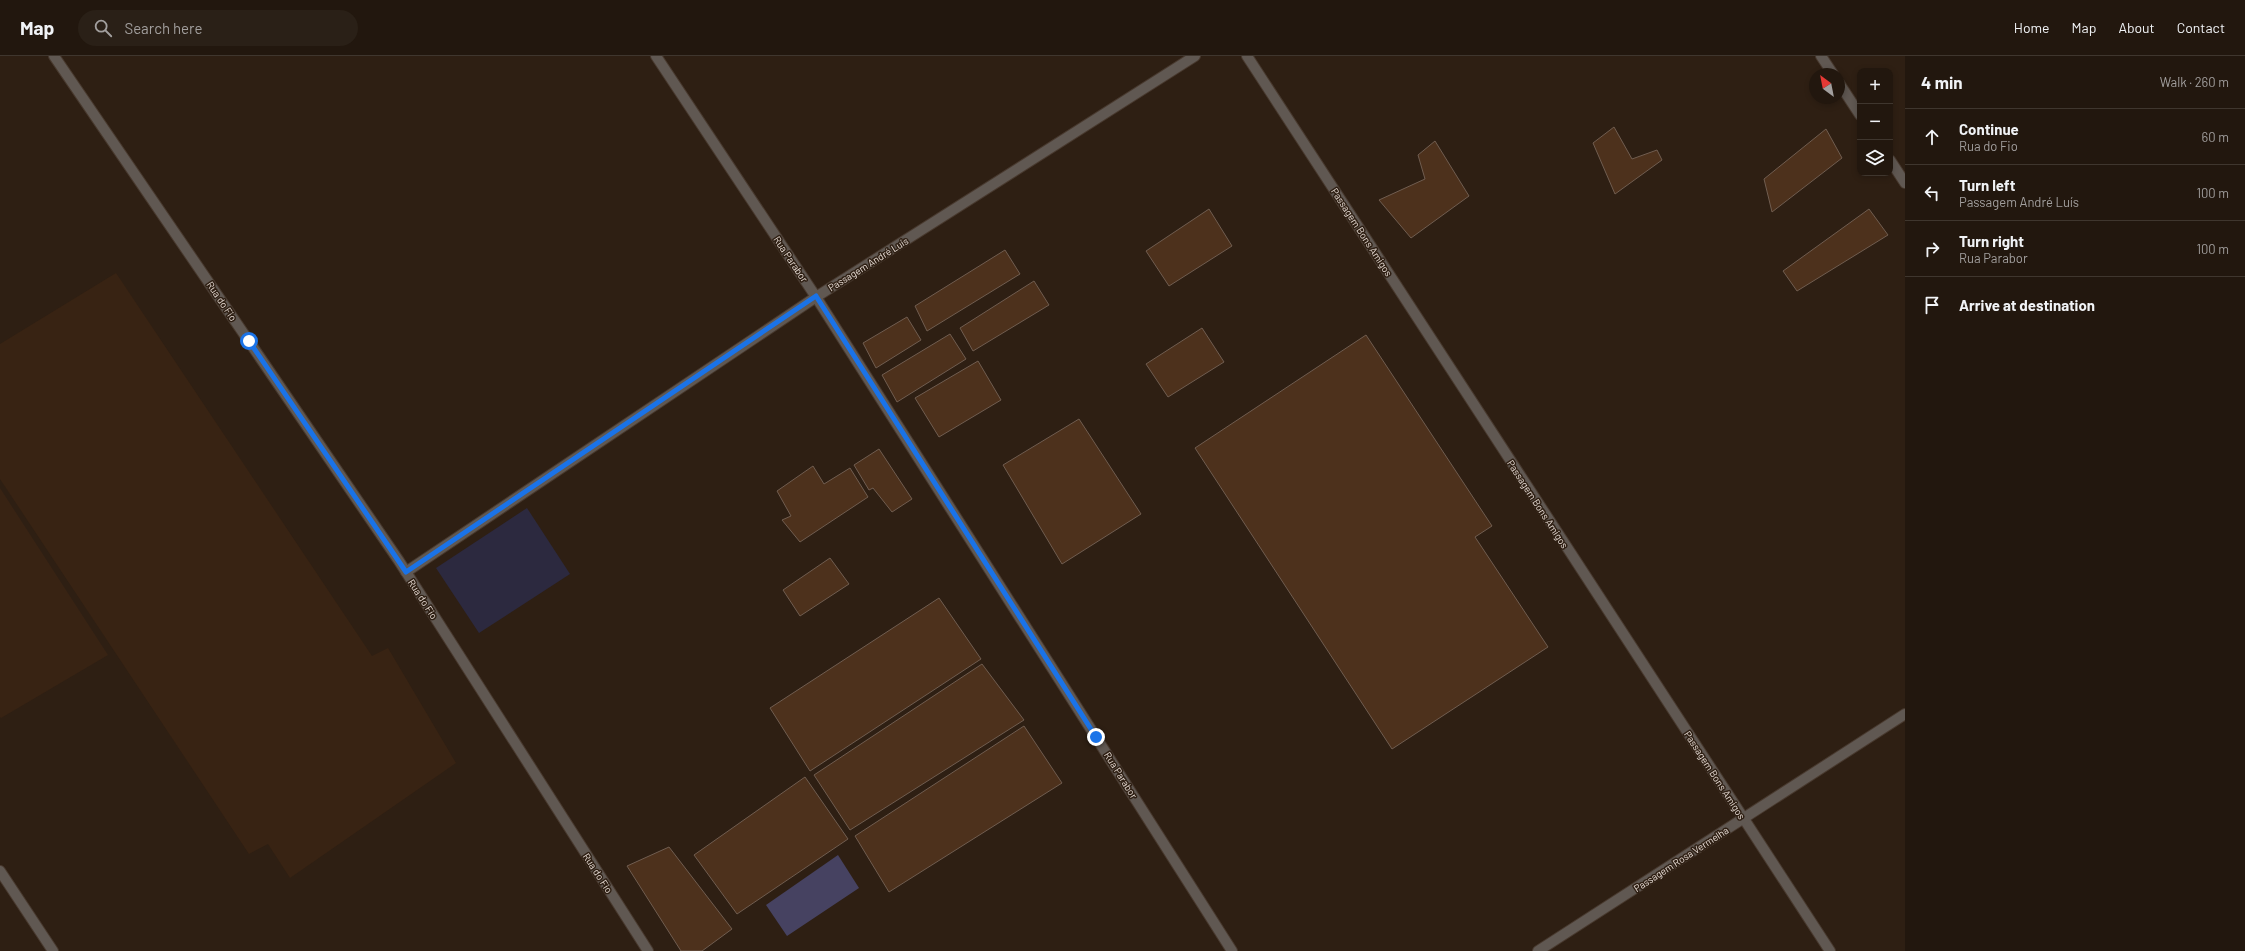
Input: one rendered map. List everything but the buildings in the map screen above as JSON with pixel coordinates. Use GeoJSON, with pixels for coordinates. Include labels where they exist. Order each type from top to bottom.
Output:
{"type":"FeatureCollection","features":[{"type":"Feature","properties":{"kind":"street","name":"Rua do Fio"},"geometry":{"type":"LineString","coordinates":[[54,56],[406,572],[648,951]]}},
{"type":"Feature","properties":{"kind":"street","name":"Rua Parabor"},"geometry":{"type":"LineString","coordinates":[[656,56],[816,296],[1232,951]]}},
{"type":"Feature","properties":{"kind":"street","name":"Passagem André Luís"},"geometry":{"type":"LineString","coordinates":[[406,572],[816,296],[1195,56]]}},
{"type":"Feature","properties":{"kind":"street","name":"Passagem Bons Amigos"},"geometry":{"type":"LineString","coordinates":[[1247,56],[1830,951]]}},
{"type":"Feature","properties":{"kind":"street"},"geometry":{"type":"LineString","coordinates":[[1821,56],[1829,68]]}},
{"type":"Feature","properties":{"kind":"street"},"geometry":{"type":"LineString","coordinates":[[1845,92],[1857,110]]}},
{"type":"Feature","properties":{"kind":"street"},"geometry":{"type":"LineString","coordinates":[[1893,165],[1905,183]]}},
{"type":"Feature","properties":{"kind":"street","name":"Passagem Rosa Vermelha"},"geometry":{"type":"LineString","coordinates":[[1538,951],[1905,714]]}},
{"type":"Feature","properties":{"kind":"street"},"geometry":{"type":"LineString","coordinates":[[0,871],[52,951]]}},
{"type":"Feature","properties":{"kind":"shaded area"},"geometry":{"type":"Polygon","coordinates":[[[116,273],[372,656],[388,648],[456,763],[290,878],[268,844],[249,854],[0,479],[0,344],[116,273]]]}},
{"type":"Feature","properties":{"kind":"shaded area"},"geometry":{"type":"Polygon","coordinates":[[[0,488],[108,655],[1,718],[0,717],[0,488]]]}},
{"type":"Feature","properties":{"kind":"shaded area"},"geometry":{"type":"Polygon","coordinates":[[[527,508],[570,574],[479,633],[436,568],[527,508]]]}},
{"type":"Feature","properties":{"kind":"shaded area"},"geometry":{"type":"Polygon","coordinates":[[[838,855],[859,888],[787,936],[766,905],[838,855]]]}},
{"type":"Feature","properties":{"kind":"route"},"geometry":{"type":"LineString","coordinates":[[249,341],[406,572],[816,296],[1096,737]]}}]}
